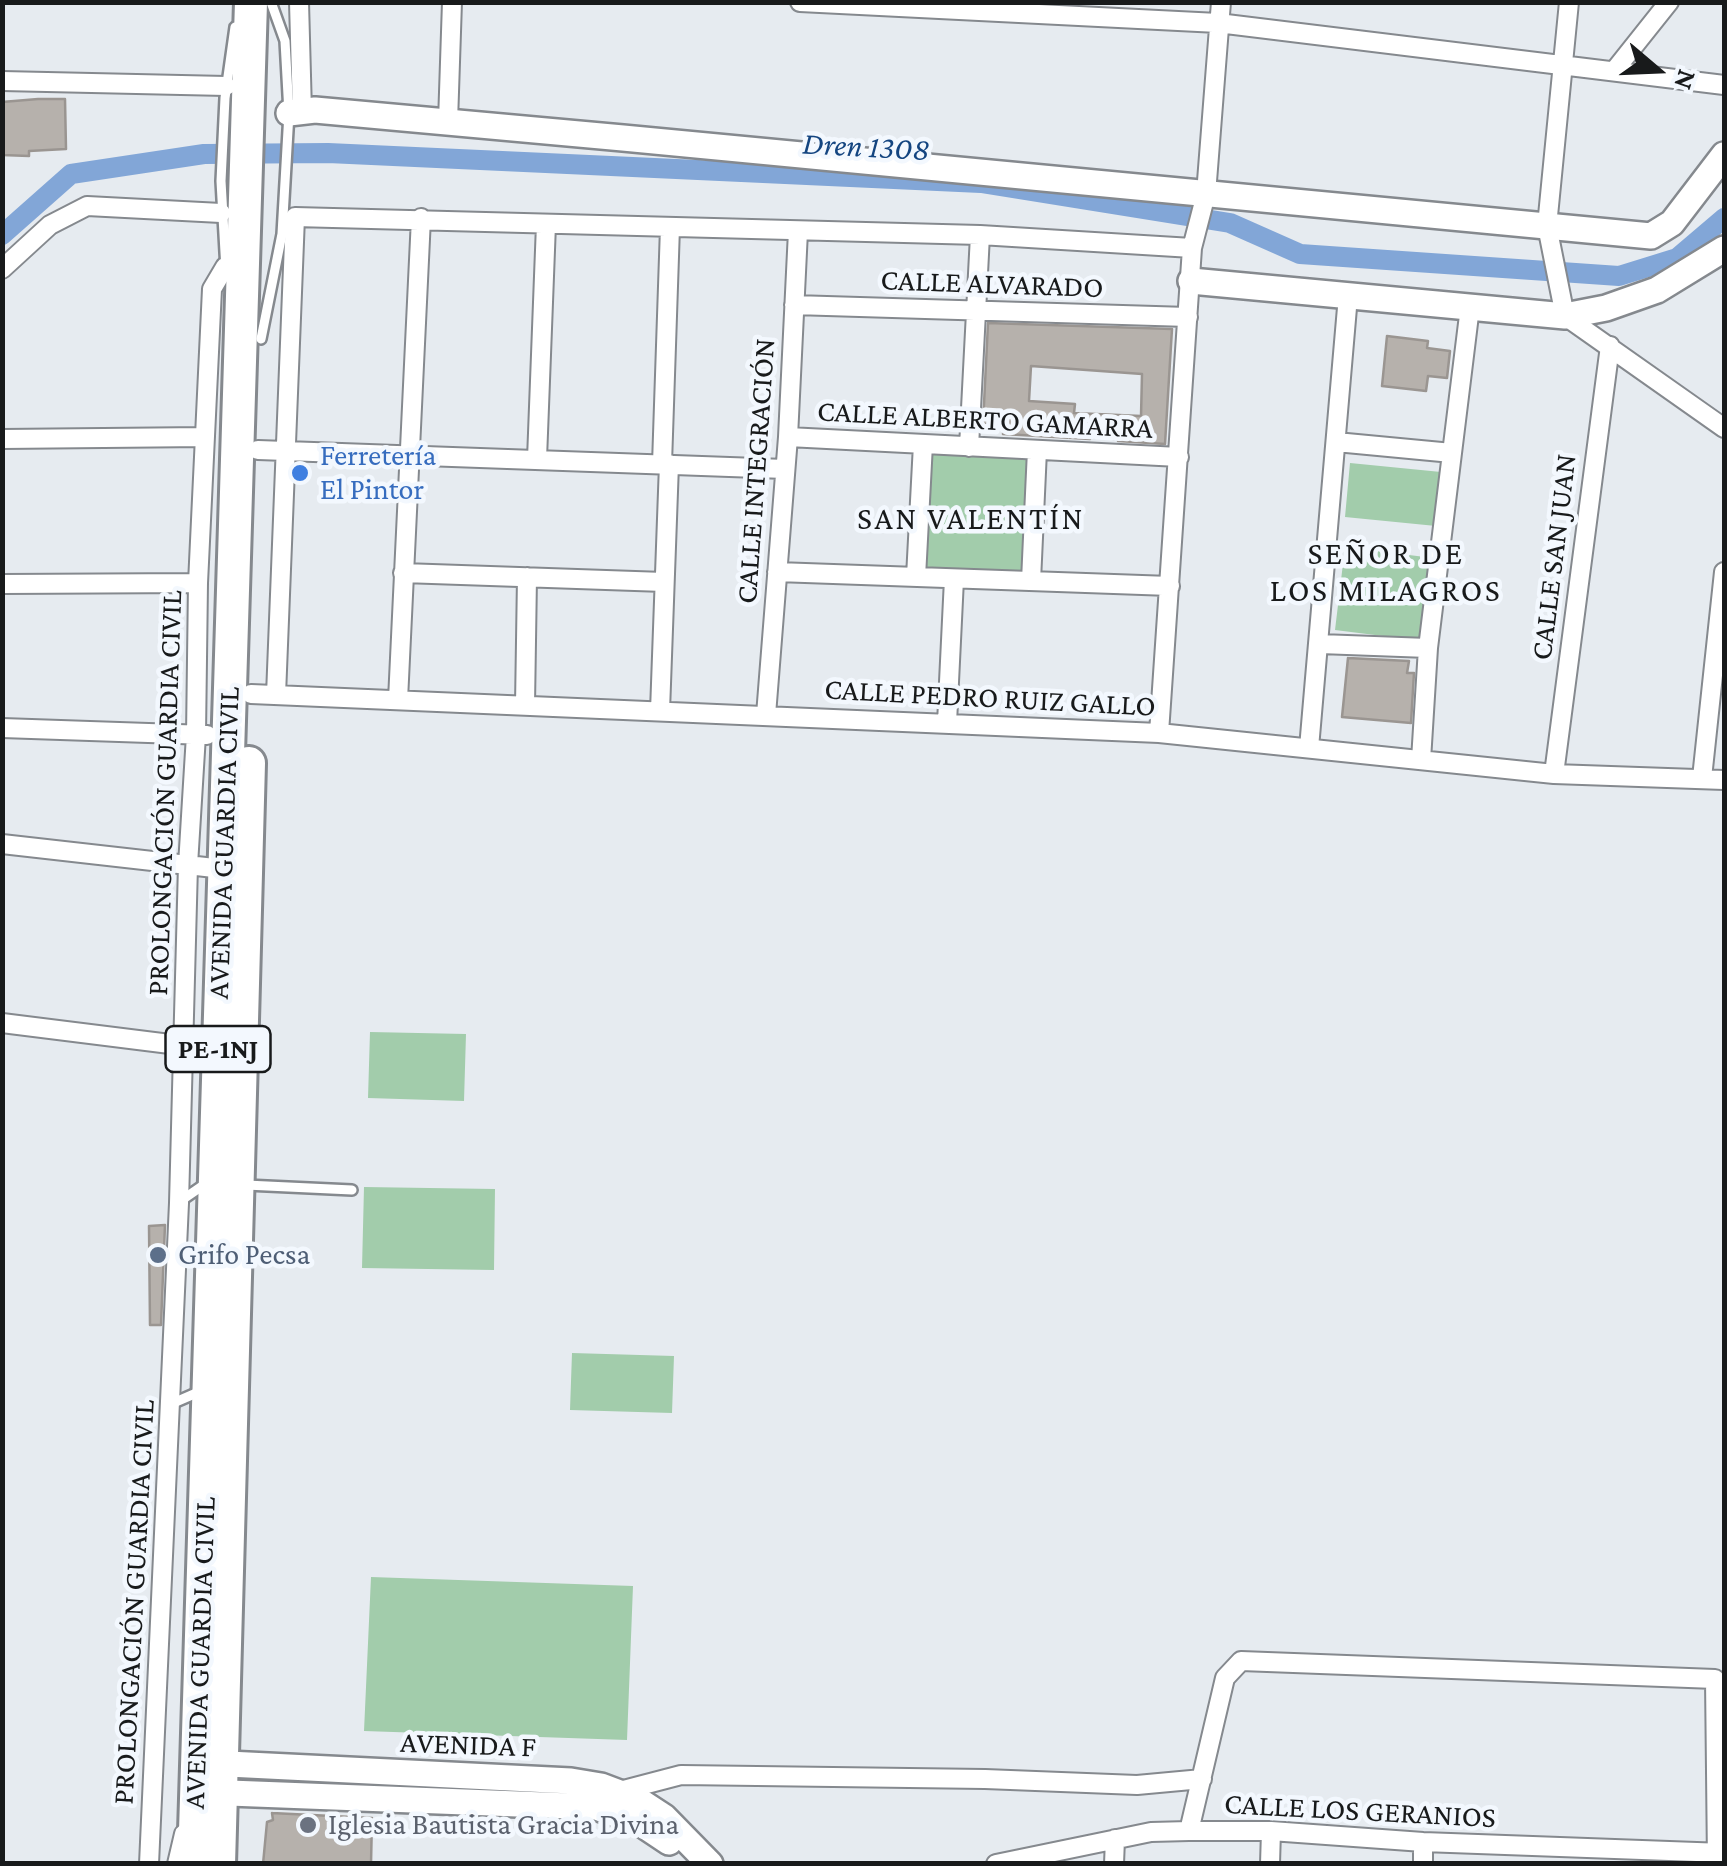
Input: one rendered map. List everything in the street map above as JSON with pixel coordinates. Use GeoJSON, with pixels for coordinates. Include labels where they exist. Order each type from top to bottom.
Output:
{"type":"FeatureCollection","features":[{"type":"Feature","properties":{"kind":"highway","name":"AVENIDA GUARDIA CIVIL"},"geometry":{"type":"LineString","coordinates":[[250,2],[270,118]]}},
{"type":"Feature","properties":{"kind":"highway","name":"AVENIDA GUARDIA CIVIL"},"geometry":{"type":"LineString","coordinates":[[194,1864],[209,1786],[226,1181],[218,1050],[223,869],[212,735],[250,337],[247,203],[270,118],[271,2]]}},
{"type":"Feature","properties":{"kind":"highway","name":"AVENIDA GUARDIA CIVIL"},"geometry":{"type":"LineString","coordinates":[[219,1864],[209,1786],[208,1388],[263,694],[272,451],[250,337]]}},
{"type":"Feature","properties":{"kind":"street"},"geometry":{"type":"LineString","coordinates":[[299,2],[270,118],[448,122],[1651,236],[1672,223],[1724,155]]}},
{"type":"Feature","properties":{"kind":"street"},"geometry":{"type":"LineString","coordinates":[[448,122],[452,2]]}},
{"type":"Feature","properties":{"kind":"street"},"geometry":{"type":"LineString","coordinates":[[800,2],[1218,23],[1724,85]]}},
{"type":"Feature","properties":{"kind":"street"},"geometry":{"type":"LineString","coordinates":[[1160,733],[1192,248],[1206,194],[1220,2]]}},
{"type":"Feature","properties":{"kind":"street"},"geometry":{"type":"LineString","coordinates":[[1569,2],[1547,226],[1565,316],[1724,428]]}},
{"type":"Feature","properties":{"kind":"street"},"geometry":{"type":"LineString","coordinates":[[1614,72],[1669,2]]}},
{"type":"Feature","properties":{"kind":"street"},"geometry":{"type":"LineString","coordinates":[[2,81],[226,86]]}},
{"type":"Feature","properties":{"kind":"street"},"geometry":{"type":"LineString","coordinates":[[2,269],[50,225],[87,206],[247,203]]}},
{"type":"Feature","properties":{"kind":"street"},"geometry":{"type":"LineString","coordinates":[[785,469],[272,451],[296,217],[980,235],[1192,248]]}},
{"type":"Feature","properties":{"kind":"street"},"geometry":{"type":"LineString","coordinates":[[398,700],[420,218]]}},
{"type":"Feature","properties":{"kind":"street"},"geometry":{"type":"LineString","coordinates":[[538,459],[546,224]]}},
{"type":"Feature","properties":{"kind":"street"},"geometry":{"type":"LineString","coordinates":[[660,711],[670,227]]}},
{"type":"Feature","properties":{"kind":"street","name":"CALLE INTEGRACIÓN"},"geometry":{"type":"LineString","coordinates":[[766,716],[788,438],[798,231]]}},
{"type":"Feature","properties":{"kind":"street"},"geometry":{"type":"LineString","coordinates":[[970,446],[980,235]]}},
{"type":"Feature","properties":{"kind":"street"},"geometry":{"type":"LineString","coordinates":[[1191,281],[1565,316],[1606,308],[1657,290],[1724,249]]}},
{"type":"Feature","properties":{"kind":"street","name":"PROLONGACIÓN GUARDIA CIVIL"},"geometry":{"type":"LineString","coordinates":[[149,1864],[179,1202],[188,865],[212,735],[198,583],[212,289],[225,268]]}},
{"type":"Feature","properties":{"kind":"street"},"geometry":{"type":"LineString","coordinates":[[1309,748],[1348,296]]}},
{"type":"Feature","properties":{"kind":"street","name":"CALLE ALVARADO"},"geometry":{"type":"LineString","coordinates":[[794,305],[1188,318]]}},
{"type":"Feature","properties":{"kind":"street"},"geometry":{"type":"LineString","coordinates":[[1422,760],[1428,648],[1470,307]]}},
{"type":"Feature","properties":{"kind":"street","name":"CALLE SAN JUAN"},"geometry":{"type":"LineString","coordinates":[[1554,774],[1610,346]]}},
{"type":"Feature","properties":{"kind":"street"},"geometry":{"type":"LineString","coordinates":[[2,439],[205,436]]}},
{"type":"Feature","properties":{"kind":"street","name":"CALLE ALBERTO GAMARRA"},"geometry":{"type":"LineString","coordinates":[[788,438],[1178,457]]}},
{"type":"Feature","properties":{"kind":"street"},"geometry":{"type":"LineString","coordinates":[[1336,442],[1452,453]]}},
{"type":"Feature","properties":{"kind":"street"},"geometry":{"type":"LineString","coordinates":[[916,577],[923,444]]}},
{"type":"Feature","properties":{"kind":"street"},"geometry":{"type":"LineString","coordinates":[[1031,581],[1037,450]]}},
{"type":"Feature","properties":{"kind":"street"},"geometry":{"type":"LineString","coordinates":[[404,572],[664,582]]}},
{"type":"Feature","properties":{"kind":"street"},"geometry":{"type":"LineString","coordinates":[[777,572],[1170,586]]}},
{"type":"Feature","properties":{"kind":"street"},"geometry":{"type":"LineString","coordinates":[[1702,778],[1724,572]]}},
{"type":"Feature","properties":{"kind":"street"},"geometry":{"type":"LineString","coordinates":[[524,706],[528,577]]}},
{"type":"Feature","properties":{"kind":"street"},"geometry":{"type":"LineString","coordinates":[[947,722],[954,578]]}},
{"type":"Feature","properties":{"kind":"street"},"geometry":{"type":"LineString","coordinates":[[2,584],[198,583]]}},
{"type":"Feature","properties":{"kind":"street"},"geometry":{"type":"LineString","coordinates":[[1320,644],[1428,648]]}},
{"type":"Feature","properties":{"kind":"street","name":"CALLE PEDRO RUIZ GALLO"},"geometry":{"type":"LineString","coordinates":[[263,694],[1160,733],[1554,774],[1724,780]]}},
{"type":"Feature","properties":{"kind":"street"},"geometry":{"type":"LineString","coordinates":[[2,728],[212,735]]}},
{"type":"Feature","properties":{"kind":"street"},"geometry":{"type":"LineString","coordinates":[[2,844],[223,869]]}},
{"type":"Feature","properties":{"kind":"street"},"geometry":{"type":"LineString","coordinates":[[2,1023],[218,1050]]}},
{"type":"Feature","properties":{"kind":"street"},"geometry":{"type":"LineString","coordinates":[[1188,1831],[1225,1678],[1241,1662],[1716,1679],[1719,1856]]}},
{"type":"Feature","properties":{"kind":"street"},"geometry":{"type":"LineString","coordinates":[[611,1800],[681,1775],[1137,1785],[1202,1778]]}},
{"type":"Feature","properties":{"kind":"street"},"geometry":{"type":"LineString","coordinates":[[176,1864],[209,1786]]}},
{"type":"Feature","properties":{"kind":"street"},"geometry":{"type":"LineString","coordinates":[[209,1786],[231,1864]]}},
{"type":"Feature","properties":{"kind":"street","name":"AVENIDA F"},"geometry":{"type":"LineString","coordinates":[[209,1786],[611,1800],[664,1818],[710,1864]]}},
{"type":"Feature","properties":{"kind":"street","name":"AVENIDA F"},"geometry":{"type":"LineString","coordinates":[[611,1800],[652,1829],[690,1864]]}},
{"type":"Feature","properties":{"kind":"street","name":"CALLE LOS GERANIOS"},"geometry":{"type":"LineString","coordinates":[[996,1864],[1151,1832],[1188,1831],[1271,1831],[1719,1856]]}},
{"type":"Feature","properties":{"kind":"street"},"geometry":{"type":"LineString","coordinates":[[1270,1864],[1271,1831]]}},
{"type":"Feature","properties":{"kind":"street"},"geometry":{"type":"LineString","coordinates":[[1114,1839],[1114,1864]]}},
{"type":"Feature","properties":{"kind":"street"},"geometry":{"type":"LineString","coordinates":[[1423,1842],[1423,1864]]}},
{"type":"Feature","properties":{"kind":"lane"},"geometry":{"type":"LineString","coordinates":[[250,2],[235,27],[226,86],[270,118]]}},
{"type":"Feature","properties":{"kind":"lane"},"geometry":{"type":"LineString","coordinates":[[247,203],[225,268],[250,337]]}},
{"type":"Feature","properties":{"kind":"lane"},"geometry":{"type":"LineString","coordinates":[[179,1202],[226,1181],[352,1190]]}},
{"type":"Feature","properties":{"kind":"lane"},"geometry":{"type":"LineString","coordinates":[[171,1404],[208,1388]]}},
{"type":"Feature","properties":{"kind":"green space"},"geometry":{"type":"Polygon","coordinates":[[[930,452],[1030,457],[1025,574],[926,567],[930,452]]]}},
{"type":"Feature","properties":{"kind":"green space"},"geometry":{"type":"Polygon","coordinates":[[[1350,463],[1441,472],[1436,526],[1345,517],[1350,463]]]}},
{"type":"Feature","properties":{"kind":"green space"},"geometry":{"type":"Polygon","coordinates":[[[1345,547],[1433,558],[1423,641],[1335,630],[1345,547]]]}},
{"type":"Feature","properties":{"kind":"green space"},"geometry":{"type":"Polygon","coordinates":[[[370,1032],[466,1034],[464,1101],[368,1098],[370,1032]]]}},
{"type":"Feature","properties":{"kind":"green space"},"geometry":{"type":"Polygon","coordinates":[[[364,1187],[495,1189],[494,1270],[362,1268],[364,1187]]]}},
{"type":"Feature","properties":{"kind":"green space"},"geometry":{"type":"Polygon","coordinates":[[[572,1353],[674,1356],[672,1413],[570,1410],[572,1353]]]}},
{"type":"Feature","properties":{"kind":"green space"},"geometry":{"type":"Polygon","coordinates":[[[371,1577],[633,1586],[627,1740],[364,1731],[371,1577]]]}},
{"type":"Feature","properties":{"kind":"building"},"geometry":{"type":"Polygon","coordinates":[[[65,99],[66,149],[29,151],[29,156],[2,155],[2,102],[65,99]]]}},
{"type":"Feature","properties":{"kind":"building"},"geometry":{"type":"Polygon","coordinates":[[[988,323],[1172,329],[1165,444],[1118,441],[1118,434],[1090,432],[1090,439],[1003,434],[1004,426],[983,424],[988,323]],[[1031,366],[1029,401],[1075,404],[1074,413],[1141,416],[1142,374],[1031,366]]]}},
{"type":"Feature","properties":{"kind":"building"},"geometry":{"type":"Polygon","coordinates":[[[1387,336],[1428,341],[1427,348],[1450,351],[1447,378],[1428,376],[1426,391],[1382,386],[1387,336]]]}},
{"type":"Feature","properties":{"kind":"building"},"geometry":{"type":"Polygon","coordinates":[[[1348,658],[1409,661],[1407,673],[1414,673],[1411,723],[1342,717],[1348,658]]]}},
{"type":"Feature","properties":{"kind":"building"},"geometry":{"type":"Polygon","coordinates":[[[165,1225],[161,1325],[150,1325],[149,1226],[165,1225]]]}},
{"type":"Feature","properties":{"kind":"building"},"geometry":{"type":"Polygon","coordinates":[[[272,1813],[372,1818],[371,1864],[263,1864],[267,1822],[273,1820],[272,1813]]]}},
{"type":"Feature","properties":{"kind":"waterway","name":"Dren 1308"},"geometry":{"type":"LineString","coordinates":[[2,235],[71,174],[204,154],[328,153],[981,183],[1230,223],[1300,254],[1619,276],[1677,258],[1724,218]]}},
{"type":"Feature","properties":{"kind":"place","name":"Ferretería El Pintor"},"geometry":{"type":"Point","coordinates":[300,473]}},
{"type":"Feature","properties":{"kind":"place","name":"Grifo Pecsa"},"geometry":{"type":"Point","coordinates":[158,1255]}},
{"type":"Feature","properties":{"kind":"place","name":"Iglesia Bautista Gracia Divina"},"geometry":{"type":"Point","coordinates":[308,1825]}},
{"type":"Feature","properties":{"kind":"district","name":"SAN VALENTÍN"},"geometry":{"type":"Point","coordinates":[971,519]}},
{"type":"Feature","properties":{"kind":"district","name":"SEÑOR DE LOS MILAGROS"},"geometry":{"type":"Point","coordinates":[1386,572]}}]}
